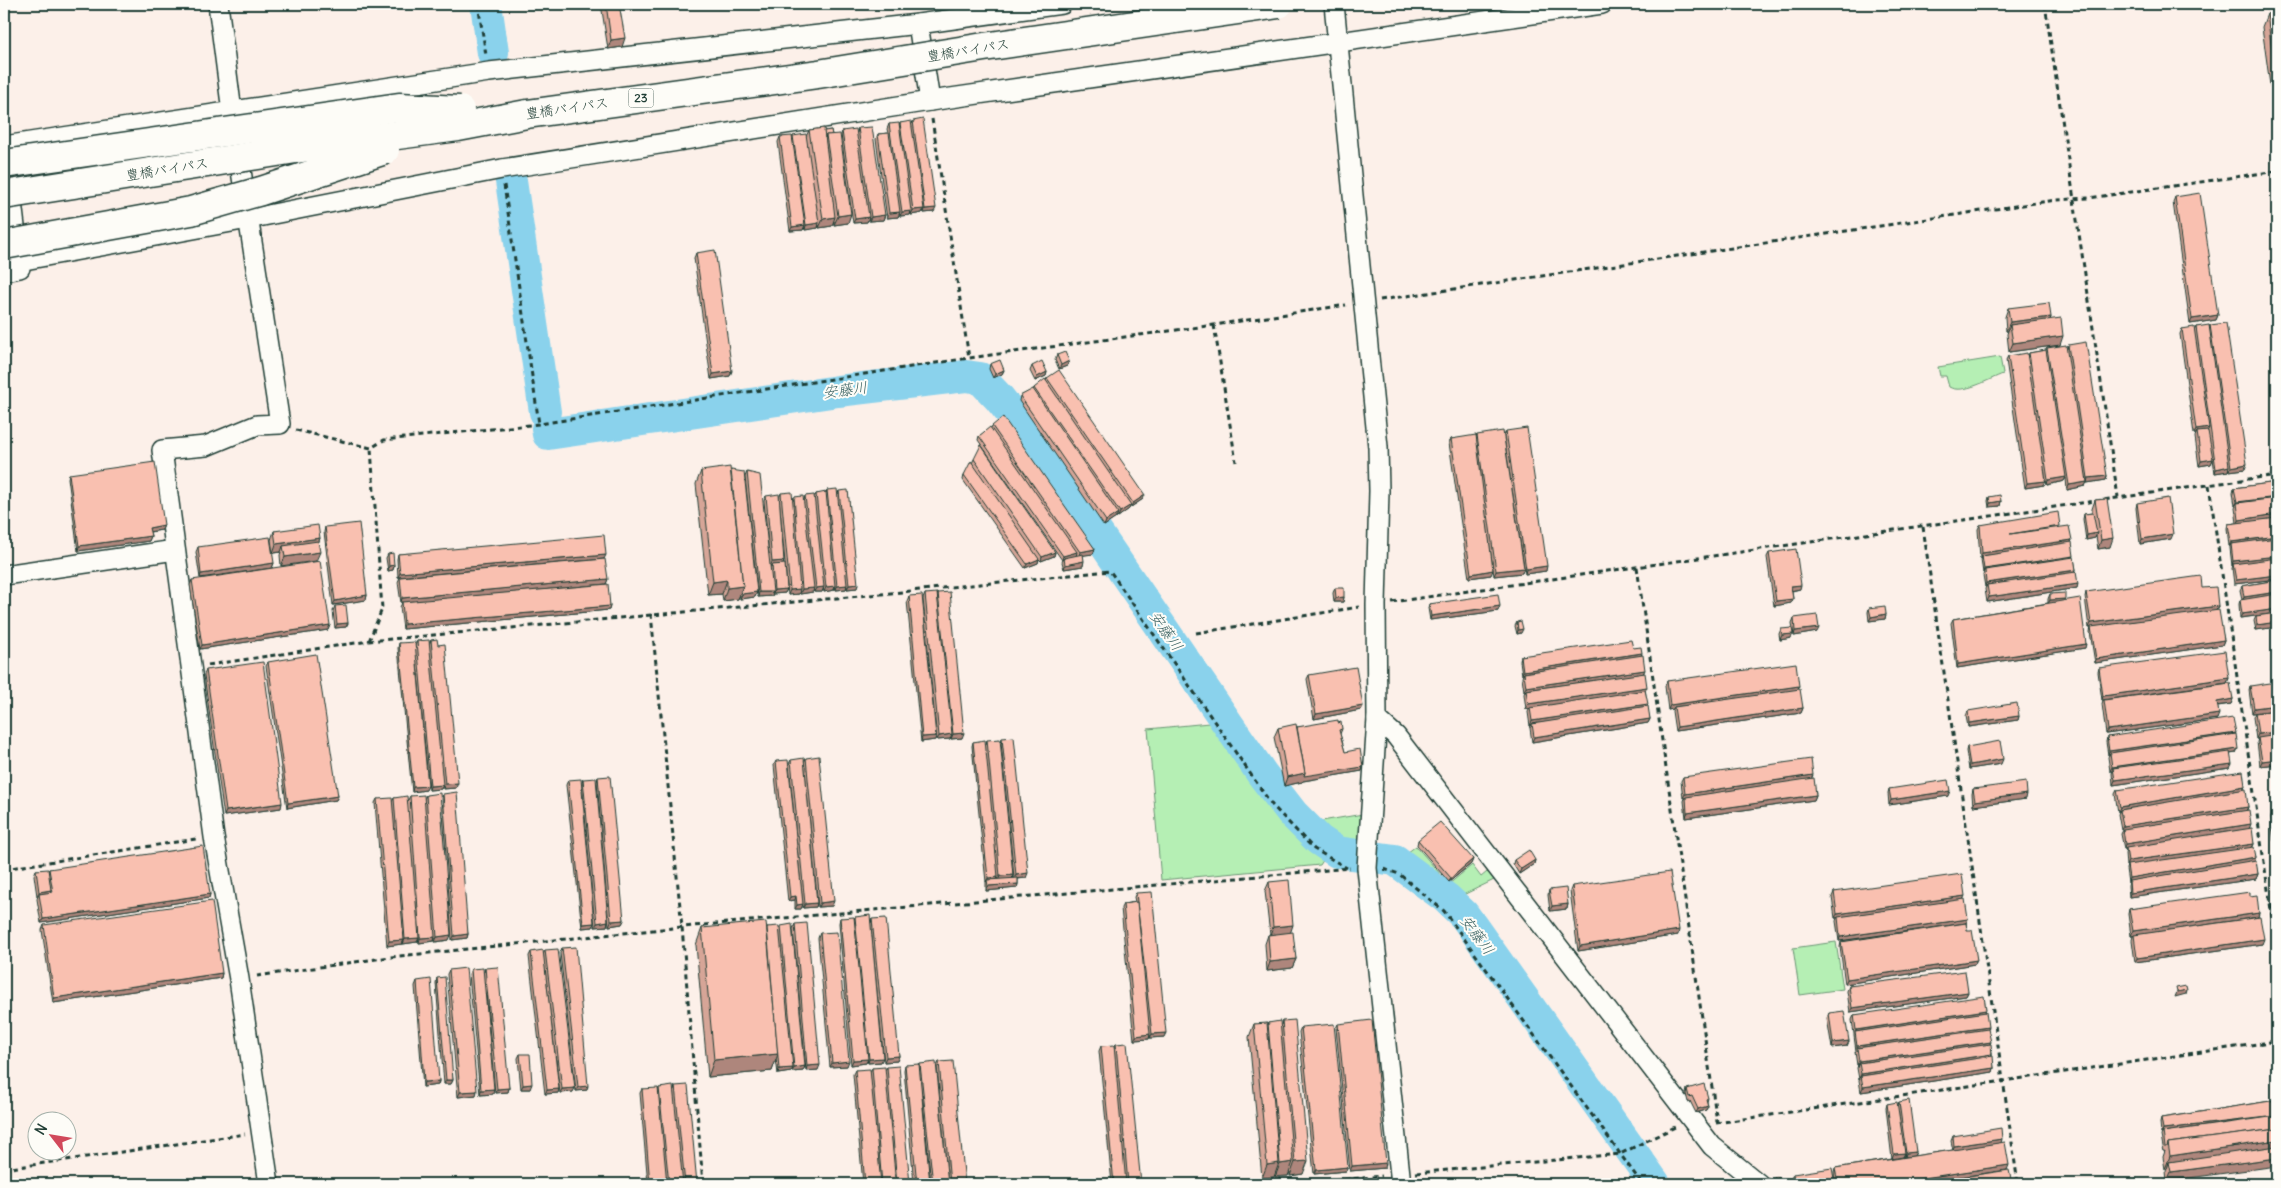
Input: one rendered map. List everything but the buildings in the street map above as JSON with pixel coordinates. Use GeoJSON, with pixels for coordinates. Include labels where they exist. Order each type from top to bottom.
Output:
{"type":"FeatureCollection","features":[{"type":"Feature","properties":{"kind":"highway","name":"豊橋バイパス"},"geometry":{"type":"LineString","coordinates":[[4,180],[459,119],[1197,4]]}},
{"type":"Feature","properties":{"kind":"highway","name":"豊橋バイパス"},"geometry":{"type":"LineString","coordinates":[[4,195],[321,145],[459,119],[527,114],[818,74],[1279,4]]}},
{"type":"Feature","properties":{"kind":"highway"},"geometry":{"type":"LineString","coordinates":[[4,152],[399,107],[459,119]]}},
{"type":"Feature","properties":{"kind":"highway"},"geometry":{"type":"LineString","coordinates":[[9,259],[191,212],[261,191],[459,119]]}},
{"type":"Feature","properties":{"kind":"street"},"geometry":{"type":"LineString","coordinates":[[218,4],[232,112],[280,424],[257,426],[206,446],[162,450],[214,836],[239,979],[269,1184]]}},
{"type":"Feature","properties":{"kind":"street"},"geometry":{"type":"LineString","coordinates":[[1062,4],[918,24],[489,72],[232,112],[4,152],[9,259],[248,219],[502,169],[930,101],[1602,4]]}},
{"type":"Feature","properties":{"kind":"street"},"geometry":{"type":"LineString","coordinates":[[1334,4],[1378,447],[1380,491],[1376,605],[1377,719],[1368,860],[1401,1179]]}},
{"type":"Feature","properties":{"kind":"street"},"geometry":{"type":"LineString","coordinates":[[918,24],[930,101]]}},
{"type":"Feature","properties":{"kind":"street"},"geometry":{"type":"LineString","coordinates":[[4,575],[176,550]]}},
{"type":"Feature","properties":{"kind":"street"},"geometry":{"type":"LineString","coordinates":[[1377,719],[1396,736],[1712,1146],[1759,1184]]}},
{"type":"Feature","properties":{"kind":"path"},"geometry":{"type":"LineString","coordinates":[[478,4],[489,72]]}},
{"type":"Feature","properties":{"kind":"path"},"geometry":{"type":"LineString","coordinates":[[2045,4],[2118,497]]}},
{"type":"Feature","properties":{"kind":"path"},"geometry":{"type":"LineString","coordinates":[[930,101],[969,358]]}},
{"type":"Feature","properties":{"kind":"path"},"geometry":{"type":"LineString","coordinates":[[502,169],[539,424]]}},
{"type":"Feature","properties":{"kind":"path"},"geometry":{"type":"LineString","coordinates":[[280,424],[296,430],[371,448],[384,440],[539,424],[969,358],[1214,326],[2046,201],[2074,199],[2277,171]]}},
{"type":"Feature","properties":{"kind":"path"},"geometry":{"type":"LineString","coordinates":[[1214,326],[1236,462]]}},
{"type":"Feature","properties":{"kind":"path"},"geometry":{"type":"LineString","coordinates":[[369,640],[382,609],[371,448]]}},
{"type":"Feature","properties":{"kind":"path"},"geometry":{"type":"LineString","coordinates":[[1196,633],[1376,605],[2277,475]]}},
{"type":"Feature","properties":{"kind":"path"},"geometry":{"type":"LineString","coordinates":[[2209,485],[2277,951]]}},
{"type":"Feature","properties":{"kind":"path"},"geometry":{"type":"LineString","coordinates":[[1923,526],[2018,1184]]}},
{"type":"Feature","properties":{"kind":"path"},"geometry":{"type":"LineString","coordinates":[[1637,567],[1717,1122],[2277,1041]]}},
{"type":"Feature","properties":{"kind":"path"},"geometry":{"type":"LineString","coordinates":[[192,667],[369,640],[881,594],[1110,571],[1272,805],[1314,849],[1347,868]]}},
{"type":"Feature","properties":{"kind":"path"},"geometry":{"type":"LineString","coordinates":[[651,614],[682,927],[703,1184]]}},
{"type":"Feature","properties":{"kind":"path"},"geometry":{"type":"LineString","coordinates":[[4,869],[214,836]]}},
{"type":"Feature","properties":{"kind":"path"},"geometry":{"type":"LineString","coordinates":[[239,979],[390,957],[682,927],[1347,868],[1368,860],[1399,874],[1444,911],[1642,1184]]}},
{"type":"Feature","properties":{"kind":"path"},"geometry":{"type":"LineString","coordinates":[[4,1170],[261,1132]]}},
{"type":"Feature","properties":{"kind":"path"},"geometry":{"type":"LineString","coordinates":[[1300,1184],[1401,1179],[1620,1154],[1635,1148]]}},
{"type":"Feature","properties":{"kind":"green space"},"geometry":{"type":"Polygon","coordinates":[[[2000,357],[2003,374],[1969,388],[1955,389],[1949,387],[1946,376],[1940,376],[1938,367],[2000,357]]]}},
{"type":"Feature","properties":{"kind":"green space"},"geometry":{"type":"Polygon","coordinates":[[[1209,723],[1276,811],[1324,859],[1320,865],[1161,880],[1148,729],[1209,723]]]}},
{"type":"Feature","properties":{"kind":"green space"},"geometry":{"type":"Polygon","coordinates":[[[1363,814],[1361,852],[1343,848],[1310,823],[1363,814]]]}},
{"type":"Feature","properties":{"kind":"green space"},"geometry":{"type":"Polygon","coordinates":[[[1416,846],[1449,884],[1472,865],[1481,877],[1487,872],[1496,879],[1459,897],[1399,859],[1416,846]]]}},
{"type":"Feature","properties":{"kind":"green space"},"geometry":{"type":"Polygon","coordinates":[[[1836,942],[1843,989],[1800,995],[1793,948],[1836,942]]]}},
{"type":"Feature","properties":{"kind":"waterway","name":"安藤川"},"geometry":{"type":"LineString","coordinates":[[486,4],[493,53]]}},
{"type":"Feature","properties":{"kind":"waterway","name":"安藤川"},"geometry":{"type":"LineString","coordinates":[[511,181],[545,412]]}},
{"type":"Feature","properties":{"kind":"waterway","name":"安藤川"},"geometry":{"type":"LineString","coordinates":[[547,428],[548,434],[838,391],[966,376],[980,378],[999,398],[1039,448],[1262,774],[1293,814],[1319,840],[1337,852],[1395,860],[1446,898],[1464,915],[1655,1184]]}}]}
